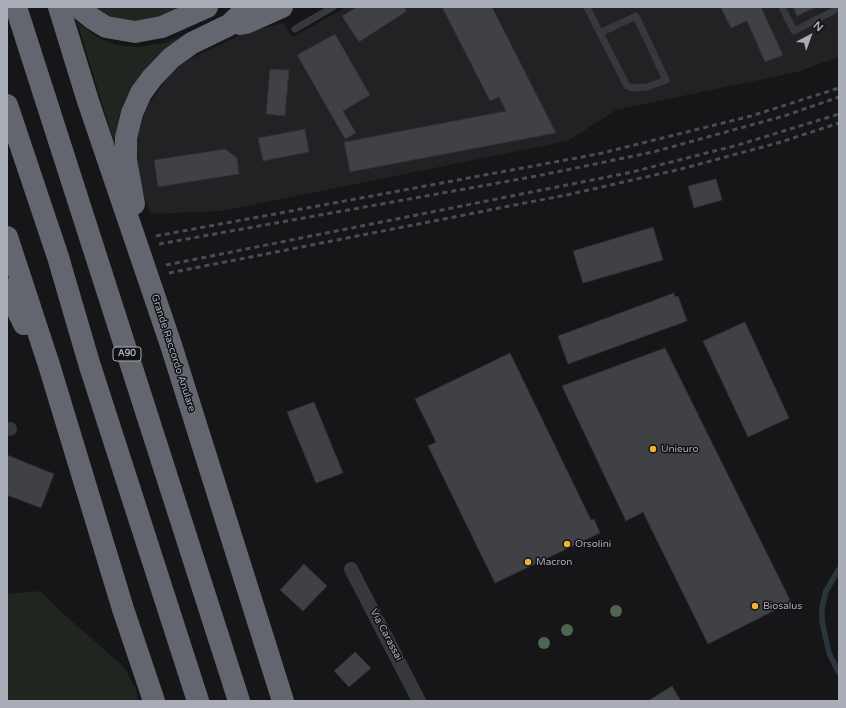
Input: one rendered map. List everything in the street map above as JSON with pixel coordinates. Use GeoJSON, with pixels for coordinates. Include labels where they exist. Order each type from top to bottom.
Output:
{"type":"FeatureCollection","features":[{"type":"Feature","properties":{"kind":"highway","name":"A90"},"geometry":{"type":"LineString","coordinates":[[16,7],[239,701]]}},
{"type":"Feature","properties":{"kind":"highway","name":"Grande Raccordo Anulare"},"geometry":{"type":"LineString","coordinates":[[59,7],[88,101],[171,345],[283,701]]}},
{"type":"Feature","properties":{"kind":"highway"},"geometry":{"type":"LineString","coordinates":[[78,7],[106,27],[116,30],[135,32],[162,27],[207,7]]}},
{"type":"Feature","properties":{"kind":"highway"},"geometry":{"type":"LineString","coordinates":[[133,236],[137,215],[126,160],[126,148],[128,125],[136,103],[152,78],[171,58],[192,43],[229,25],[243,12],[253,7]]}},
{"type":"Feature","properties":{"kind":"highway"},"geometry":{"type":"LineString","coordinates":[[229,25],[246,23],[282,7]]}},
{"type":"Feature","properties":{"kind":"highway"},"geometry":{"type":"LineString","coordinates":[[7,105],[58,257],[89,363],[198,701]]}},
{"type":"Feature","properties":{"kind":"highway"},"geometry":{"type":"LineString","coordinates":[[7,237],[48,365],[122,609],[154,701]]}},
{"type":"Feature","properties":{"kind":"highway"},"geometry":{"type":"LineString","coordinates":[[7,289],[20,319],[48,365]]}},
{"type":"Feature","properties":{"kind":"highway"},"geometry":{"type":"LineString","coordinates":[[259,626],[276,654],[296,701]]}},
{"type":"Feature","properties":{"kind":"street","name":"Via Carassai"},"geometry":{"type":"LineString","coordinates":[[351,569],[419,701]]}},
{"type":"Feature","properties":{"kind":"lane"},"geometry":{"type":"LineString","coordinates":[[295,29],[333,7]]}},
{"type":"Feature","properties":{"kind":"lane"},"geometry":{"type":"LineString","coordinates":[[587,7],[600,33],[627,86],[633,88],[647,87],[666,80],[636,16],[600,33]]}},
{"type":"Feature","properties":{"kind":"lane"},"geometry":{"type":"LineString","coordinates":[[782,7],[794,31],[839,8]]}},
{"type":"Feature","properties":{"kind":"shaded area"},"geometry":{"type":"Polygon","coordinates":[[[93,7],[189,7],[151,25],[127,26],[93,7]]]}},
{"type":"Feature","properties":{"kind":"shaded area"},"geometry":{"type":"Polygon","coordinates":[[[346,7],[839,7],[839,57],[797,72],[616,110],[568,141],[222,211],[151,214],[141,186],[136,144],[140,116],[173,70],[190,59],[247,32],[283,23],[293,37],[346,7]]]}},
{"type":"Feature","properties":{"kind":"shaded area"},"geometry":{"type":"Polygon","coordinates":[[[77,22],[97,37],[110,43],[138,47],[165,43],[200,27],[162,51],[141,75],[123,104],[119,117],[115,145],[77,22]]]}},
{"type":"Feature","properties":{"kind":"shaded area"},"geometry":{"type":"Polygon","coordinates":[[[41,591],[58,609],[124,667],[136,689],[138,701],[7,701],[7,594],[41,591]]]}},
{"type":"Feature","properties":{"kind":"building"},"geometry":{"type":"Polygon","coordinates":[[[357,7],[404,7],[407,11],[359,42],[342,16],[357,7]]]}},
{"type":"Feature","properties":{"kind":"building"},"geometry":{"type":"Polygon","coordinates":[[[442,7],[492,7],[556,133],[350,172],[344,142],[506,111],[499,97],[490,101],[442,7]]]}},
{"type":"Feature","properties":{"kind":"building"},"geometry":{"type":"Polygon","coordinates":[[[761,7],[783,55],[765,62],[747,21],[731,28],[721,8],[761,7]]]}},
{"type":"Feature","properties":{"kind":"building"},"geometry":{"type":"Polygon","coordinates":[[[793,7],[816,7],[797,16],[793,7]]]}},
{"type":"Feature","properties":{"kind":"building"},"geometry":{"type":"Polygon","coordinates":[[[335,34],[370,95],[343,111],[356,133],[345,139],[297,55],[335,34]]]}},
{"type":"Feature","properties":{"kind":"building"},"geometry":{"type":"Polygon","coordinates":[[[270,69],[289,70],[285,116],[266,114],[270,69]]]}},
{"type":"Feature","properties":{"kind":"building"},"geometry":{"type":"Polygon","coordinates":[[[305,129],[309,152],[263,161],[258,138],[305,129]]]}},
{"type":"Feature","properties":{"kind":"building"},"geometry":{"type":"Polygon","coordinates":[[[225,149],[237,158],[239,174],[158,187],[154,160],[225,149]]]}},
{"type":"Feature","properties":{"kind":"building"},"geometry":{"type":"Polygon","coordinates":[[[716,179],[722,200],[694,208],[688,186],[716,179]]]}},
{"type":"Feature","properties":{"kind":"building"},"geometry":{"type":"Polygon","coordinates":[[[653,227],[663,260],[583,283],[573,251],[653,227]]]}},
{"type":"Feature","properties":{"kind":"building"},"geometry":{"type":"Polygon","coordinates":[[[674,293],[675,297],[678,296],[687,321],[568,364],[558,336],[674,293]]]}},
{"type":"Feature","properties":{"kind":"building"},"geometry":{"type":"Polygon","coordinates":[[[745,322],[789,418],[748,437],[703,341],[745,322]]]}},
{"type":"Feature","properties":{"kind":"building","name":"Unieuro"},"geometry":{"type":"Polygon","coordinates":[[[665,348],[791,602],[708,644],[643,512],[626,521],[562,386],[665,348]]]}},
{"type":"Feature","properties":{"kind":"building"},"geometry":{"type":"Polygon","coordinates":[[[510,353],[591,520],[594,519],[600,533],[495,583],[428,446],[436,442],[415,399],[510,353]]]}},
{"type":"Feature","properties":{"kind":"building"},"geometry":{"type":"Polygon","coordinates":[[[314,402],[343,473],[316,483],[287,412],[314,402]]]}},
{"type":"Feature","properties":{"kind":"building"},"geometry":{"type":"Polygon","coordinates":[[[7,455],[54,474],[41,508],[7,495],[7,455]]]}},
{"type":"Feature","properties":{"kind":"building"},"geometry":{"type":"Polygon","coordinates":[[[304,564],[327,586],[303,611],[280,590],[304,564]]]}},
{"type":"Feature","properties":{"kind":"building"},"geometry":{"type":"Polygon","coordinates":[[[355,652],[371,668],[349,687],[334,671],[355,652]]]}},
{"type":"Feature","properties":{"kind":"building"},"geometry":{"type":"Polygon","coordinates":[[[672,686],[681,701],[648,701],[672,686]]]}},
{"type":"Feature","properties":{"kind":"waterway"},"geometry":{"type":"LineString","coordinates":[[839,569],[826,591],[822,608],[822,621],[829,653],[839,673]]}},
{"type":"Feature","properties":{"kind":"railway"},"geometry":{"type":"LineString","coordinates":[[156,236],[598,154],[751,116],[839,88]]}},
{"type":"Feature","properties":{"kind":"railway"},"geometry":{"type":"LineString","coordinates":[[159,244],[537,176],[653,152],[784,116],[839,97]]}},
{"type":"Feature","properties":{"kind":"railway"},"geometry":{"type":"LineString","coordinates":[[166,265],[632,172],[738,145],[839,114]]}},
{"type":"Feature","properties":{"kind":"railway"},"geometry":{"type":"LineString","coordinates":[[169,273],[571,194],[681,169],[781,142],[839,123]]}},
{"type":"Feature","properties":{"kind":"place","name":"Unieuro"},"geometry":{"type":"Point","coordinates":[653,449]}},
{"type":"Feature","properties":{"kind":"place","name":"Orsolini"},"geometry":{"type":"Point","coordinates":[567,544]}},
{"type":"Feature","properties":{"kind":"place","name":"Macron"},"geometry":{"type":"Point","coordinates":[528,562]}},
{"type":"Feature","properties":{"kind":"place","name":"Biosalus"},"geometry":{"type":"Point","coordinates":[755,606]}}]}
